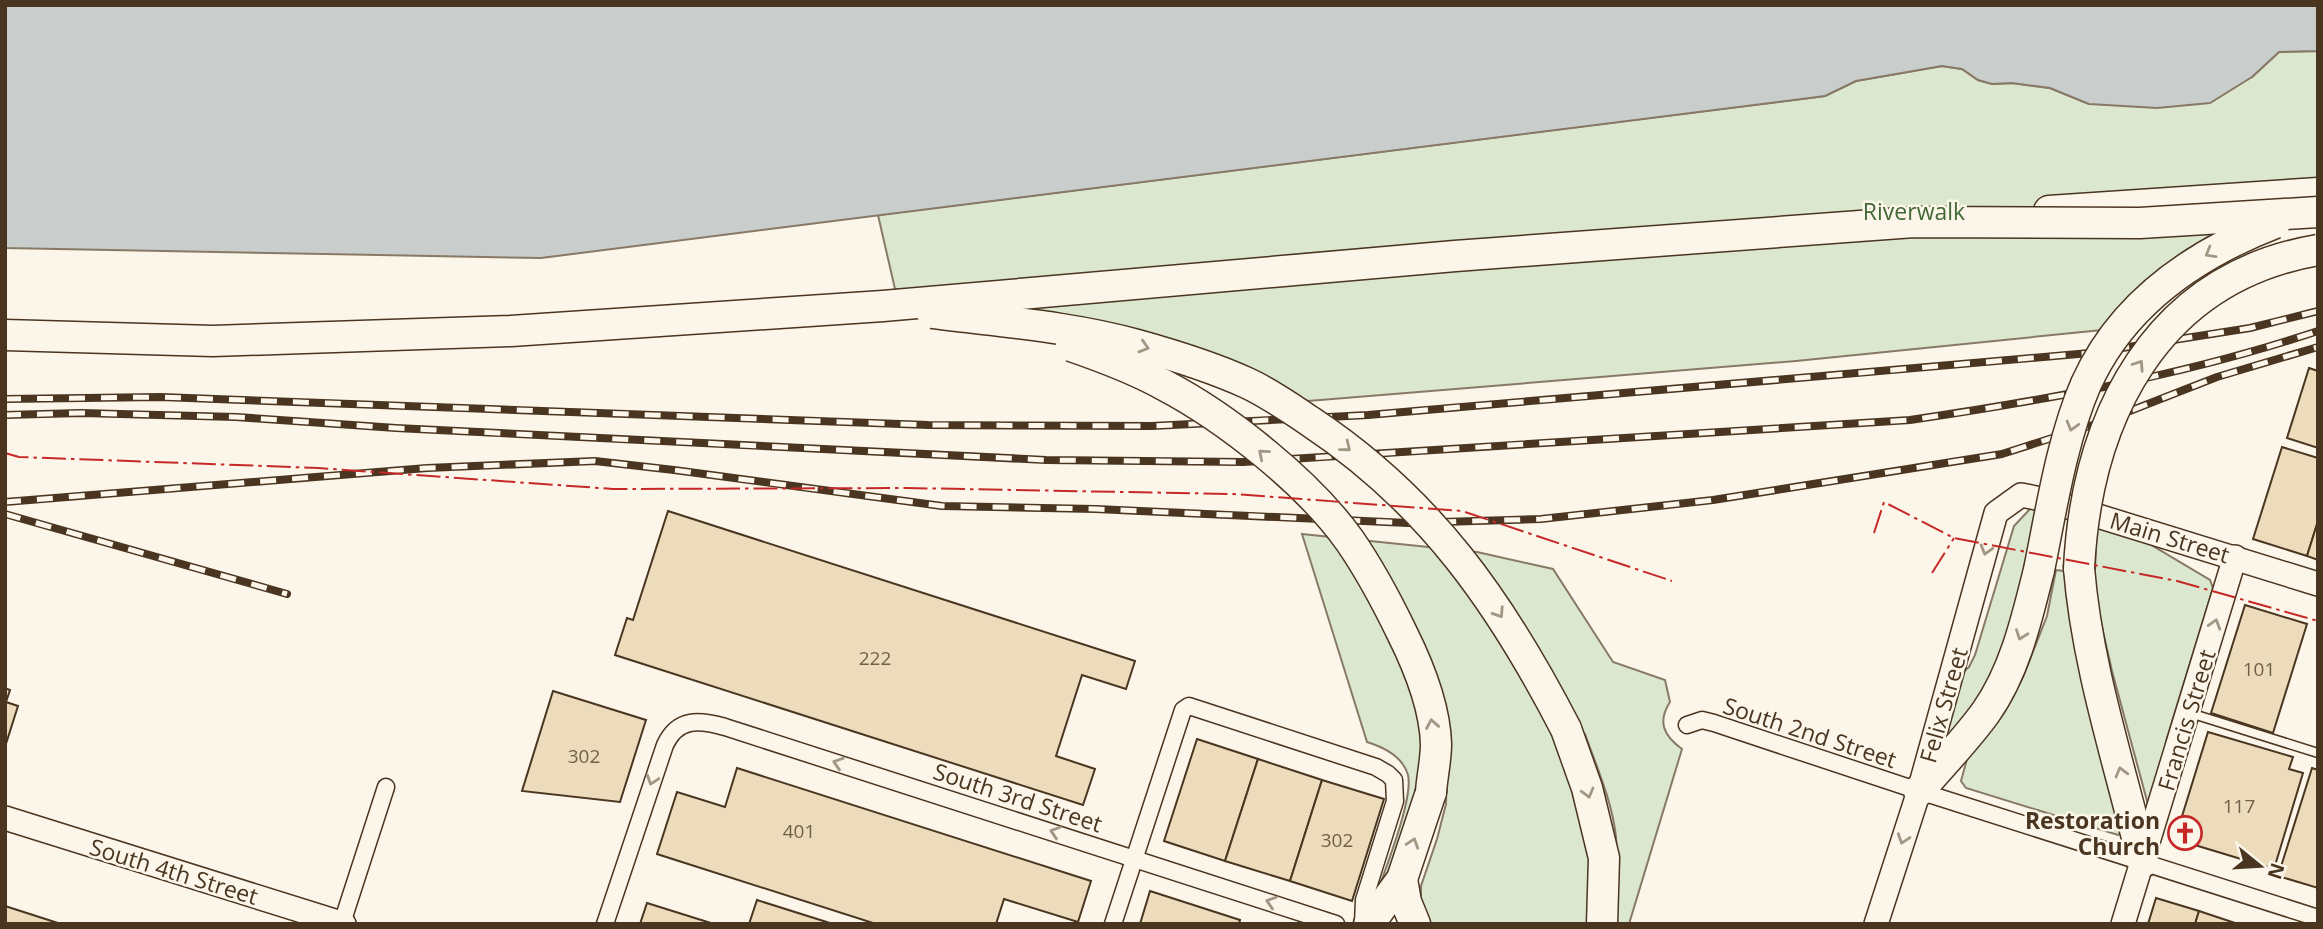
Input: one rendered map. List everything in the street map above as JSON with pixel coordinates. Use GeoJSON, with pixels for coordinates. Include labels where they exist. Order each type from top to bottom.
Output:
{"type":"FeatureCollection","features":[{"type":"Feature","properties":{"kind":"highway"},"geometry":{"type":"LineString","coordinates":[[5,335],[213,341],[511,331],[883,306],[1359,264],[2152,203],[2318,193]]}},
{"type":"Feature","properties":{"kind":"highway"},"geometry":{"type":"LineString","coordinates":[[1359,264],[1914,222],[2140,223],[2318,210]]}},
{"type":"Feature","properties":{"kind":"highway"},"geometry":{"type":"LineString","coordinates":[[1919,791],[1985,712],[2004,680],[2027,620],[2073,421],[2086,384],[2120,329],[2141,304],[2199,259],[2236,238],[2318,210]]}},
{"type":"Feature","properties":{"kind":"highway"},"geometry":{"type":"LineString","coordinates":[[2143,862],[2082,606],[2079,568],[2083,514],[2091,478],[2107,423],[2129,380],[2156,340],[2190,305],[2235,278],[2268,263],[2318,250]]}},
{"type":"Feature","properties":{"kind":"highway"},"geometry":{"type":"LineString","coordinates":[[5,335],[214,342],[513,333],[1291,270]]}},
{"type":"Feature","properties":{"kind":"highway"},"geometry":{"type":"LineString","coordinates":[[883,306],[1057,327],[1136,344],[1248,383],[1297,412],[1380,474],[1444,537],[1468,567],[1540,678],[1566,729],[1587,788],[1604,858],[1602,924]]}},
{"type":"Feature","properties":{"kind":"highway"},"geometry":{"type":"LineString","coordinates":[[844,308],[954,314],[1046,338],[1103,357],[1165,385],[1254,446],[1319,506],[1348,539],[1372,575],[1414,658],[1428,700],[1436,744],[1431,792],[1402,879],[1369,924]]}},
{"type":"Feature","properties":{"kind":"highway"},"geometry":{"type":"LineString","coordinates":[[1402,879],[1406,902],[1416,924]]}},
{"type":"Feature","properties":{"kind":"main road","name":"Main Street"},"geometry":{"type":"LineString","coordinates":[[2021,495],[2046,499],[2318,584]]}},
{"type":"Feature","properties":{"kind":"main road","name":"Felix Street"},"geometry":{"type":"LineString","coordinates":[[1876,924],[1919,791],[1997,513],[2021,495]]}},
{"type":"Feature","properties":{"kind":"main road","name":"Francis Street"},"geometry":{"type":"LineString","coordinates":[[2123,924],[2235,557]]}},
{"type":"Feature","properties":{"kind":"main road","name":"South 4th Street"},"geometry":{"type":"LineString","coordinates":[[5,818],[343,923]]}},
{"type":"Feature","properties":{"kind":"street"},"geometry":{"type":"LineString","coordinates":[[1113,924],[1182,710],[1189,706],[1376,767],[1394,780],[1395,801],[1364,900],[1363,924]]}},
{"type":"Feature","properties":{"kind":"street","name":"South 2nd Street"},"geometry":{"type":"LineString","coordinates":[[1687,725],[1702,720],[1714,723],[2318,918]]}},
{"type":"Feature","properties":{"kind":"street","name":"South 3rd Street"},"geometry":{"type":"LineString","coordinates":[[605,924],[660,756],[672,733],[685,723],[706,722],[1336,924]]}},
{"type":"Feature","properties":{"kind":"street"},"geometry":{"type":"LineString","coordinates":[[343,923],[386,787]]}},
{"type":"Feature","properties":{"kind":"lane"},"geometry":{"type":"LineString","coordinates":[[2188,712],[2318,753]]}},
{"type":"Feature","properties":{"kind":"green space","name":"Riverwalk"},"geometry":{"type":"Polygon","coordinates":[[[2318,51],[2318,205],[2112,329],[1796,361],[1308,401],[1246,373],[1103,328],[895,289],[878,215],[1825,96],[1856,81],[1942,66],[1962,69],[1978,80],[1992,84],[2012,83],[2050,88],[2089,104],[2252,77],[2279,52],[2318,51]]]}},
{"type":"Feature","properties":{"kind":"green space"},"geometry":{"type":"Polygon","coordinates":[[[2044,508],[2022,605],[1985,692],[1928,773],[1957,677],[1969,667],[1975,655],[2014,526],[2030,509],[2044,508]]]}},
{"type":"Feature","properties":{"kind":"green space"},"geometry":{"type":"Polygon","coordinates":[[[2097,524],[2136,536],[2210,580],[2213,588],[2167,738],[2150,812],[2094,592],[2097,524]]]}},
{"type":"Feature","properties":{"kind":"green space"},"geometry":{"type":"Polygon","coordinates":[[[1302,534],[1477,552],[1553,569],[1613,662],[1665,680],[1670,702],[1664,716],[1664,728],[1682,749],[1629,924],[1615,924],[1618,870],[1614,824],[1604,785],[1585,734],[1557,746],[1576,800],[1589,857],[1593,924],[1429,924],[1421,903],[1421,886],[1446,804],[1447,767],[1372,907],[1402,821],[1409,787],[1408,775],[1397,758],[1367,742],[1302,534]]]}},
{"type":"Feature","properties":{"kind":"green space"},"geometry":{"type":"Polygon","coordinates":[[[2056,570],[2071,572],[2124,832],[2118,835],[1966,788],[1961,781],[1967,759],[2001,714],[2023,677],[2047,616],[2056,570]]]}},
{"type":"Feature","properties":{"kind":"shaded area"},"geometry":{"type":"Polygon","coordinates":[[[5,5],[2318,5],[2318,51],[2279,52],[2252,77],[2210,103],[2157,108],[2089,104],[2050,88],[2012,83],[1992,84],[1978,80],[1962,69],[1942,66],[1856,81],[1825,96],[541,258],[5,248],[5,5]]]}},
{"type":"Feature","properties":{"kind":"building"},"geometry":{"type":"Polygon","coordinates":[[[2309,368],[2318,371],[2318,448],[2287,438],[2309,368]]]}},
{"type":"Feature","properties":{"kind":"building"},"geometry":{"type":"Polygon","coordinates":[[[2282,447],[2318,458],[2318,521],[2307,556],[2253,539],[2282,447]]]}},
{"type":"Feature","properties":{"kind":"building"},"geometry":{"type":"Polygon","coordinates":[[[668,511],[1135,661],[1126,689],[1082,675],[1056,756],[1095,769],[1083,805],[615,655],[627,618],[633,620],[668,511]]]}},
{"type":"Feature","properties":{"kind":"building"},"geometry":{"type":"Polygon","coordinates":[[[2318,521],[2318,560],[2307,556],[2318,521]]]}},
{"type":"Feature","properties":{"kind":"building"},"geometry":{"type":"Polygon","coordinates":[[[2245,605],[2307,624],[2273,733],[2211,713],[2245,605]]]}},
{"type":"Feature","properties":{"kind":"building"},"geometry":{"type":"Polygon","coordinates":[[[5,688],[10,690],[6,702],[18,706],[5,747],[5,688]]]}},
{"type":"Feature","properties":{"kind":"building"},"geometry":{"type":"Polygon","coordinates":[[[553,691],[646,720],[620,802],[522,791],[553,691]]]}},
{"type":"Feature","properties":{"kind":"building"},"geometry":{"type":"Polygon","coordinates":[[[2208,732],[2293,757],[2289,769],[2303,773],[2274,869],[2175,839],[2208,732]]]}},
{"type":"Feature","properties":{"kind":"building"},"geometry":{"type":"Polygon","coordinates":[[[1197,739],[1258,759],[1225,861],[1164,841],[1197,739]]]}},
{"type":"Feature","properties":{"kind":"building"},"geometry":{"type":"Polygon","coordinates":[[[1258,759],[1322,780],[1290,881],[1225,861],[1258,759]]]}},
{"type":"Feature","properties":{"kind":"building"},"geometry":{"type":"Polygon","coordinates":[[[737,768],[1091,881],[1078,922],[1004,899],[996,924],[876,924],[657,854],[677,792],[725,807],[737,768]]]}},
{"type":"Feature","properties":{"kind":"building"},"geometry":{"type":"Polygon","coordinates":[[[2312,768],[2318,770],[2318,888],[2278,876],[2312,768]]]}},
{"type":"Feature","properties":{"kind":"building"},"geometry":{"type":"Polygon","coordinates":[[[1322,780],[1384,799],[1352,901],[1290,881],[1322,780]]]}},
{"type":"Feature","properties":{"kind":"building"},"geometry":{"type":"Polygon","coordinates":[[[1150,891],[1240,920],[1239,924],[1140,924],[1150,891]]]}},
{"type":"Feature","properties":{"kind":"building"},"geometry":{"type":"Polygon","coordinates":[[[2156,898],[2199,911],[2195,924],[2148,924],[2156,898]]]}},
{"type":"Feature","properties":{"kind":"building"},"geometry":{"type":"Polygon","coordinates":[[[757,900],[833,924],[749,924],[757,900]]]}},
{"type":"Feature","properties":{"kind":"building"},"geometry":{"type":"Polygon","coordinates":[[[647,903],[714,924],[640,924],[647,903]]]}},
{"type":"Feature","properties":{"kind":"building"},"geometry":{"type":"Polygon","coordinates":[[[5,906],[61,924],[5,924],[5,906]]]}},
{"type":"Feature","properties":{"kind":"building"},"geometry":{"type":"Polygon","coordinates":[[[2199,911],[2238,924],[2195,924],[2199,911]]]}},
{"type":"Feature","properties":{"kind":"railway"},"geometry":{"type":"LineString","coordinates":[[5,399],[161,397],[928,425],[1152,426],[1368,415],[2090,353],[2250,328],[2318,311]]}},
{"type":"Feature","properties":{"kind":"railway"},"geometry":{"type":"LineString","coordinates":[[5,415],[81,413],[236,417],[396,428],[1046,460],[1243,462],[1910,420],[2013,404],[2167,373],[2218,361],[2318,331]]}},
{"type":"Feature","properties":{"kind":"railway"},"geometry":{"type":"LineString","coordinates":[[5,502],[427,468],[595,461],[942,506],[1096,509],[1408,523],[1541,519],[1713,500],[2002,454],[2099,423],[2217,377],[2318,347]]}},
{"type":"Feature","properties":{"kind":"railway"},"geometry":{"type":"LineString","coordinates":[[5,514],[287,594]]}},
{"type":"Feature","properties":{"kind":"power"},"geometry":{"type":"LineString","coordinates":[[5,453],[19,457],[318,468],[613,489],[907,488],[1234,494],[1462,511],[1672,581]]}},
{"type":"Feature","properties":{"kind":"power"},"geometry":{"type":"LineString","coordinates":[[1874,533],[1884,502],[1954,538],[2177,581],[2318,621]]}},
{"type":"Feature","properties":{"kind":"power"},"geometry":{"type":"LineString","coordinates":[[1932,573],[1954,538]]}},
{"type":"Feature","properties":{"kind":"place","name":"Restoration Church"},"geometry":{"type":"Point","coordinates":[2185,833]}}]}
